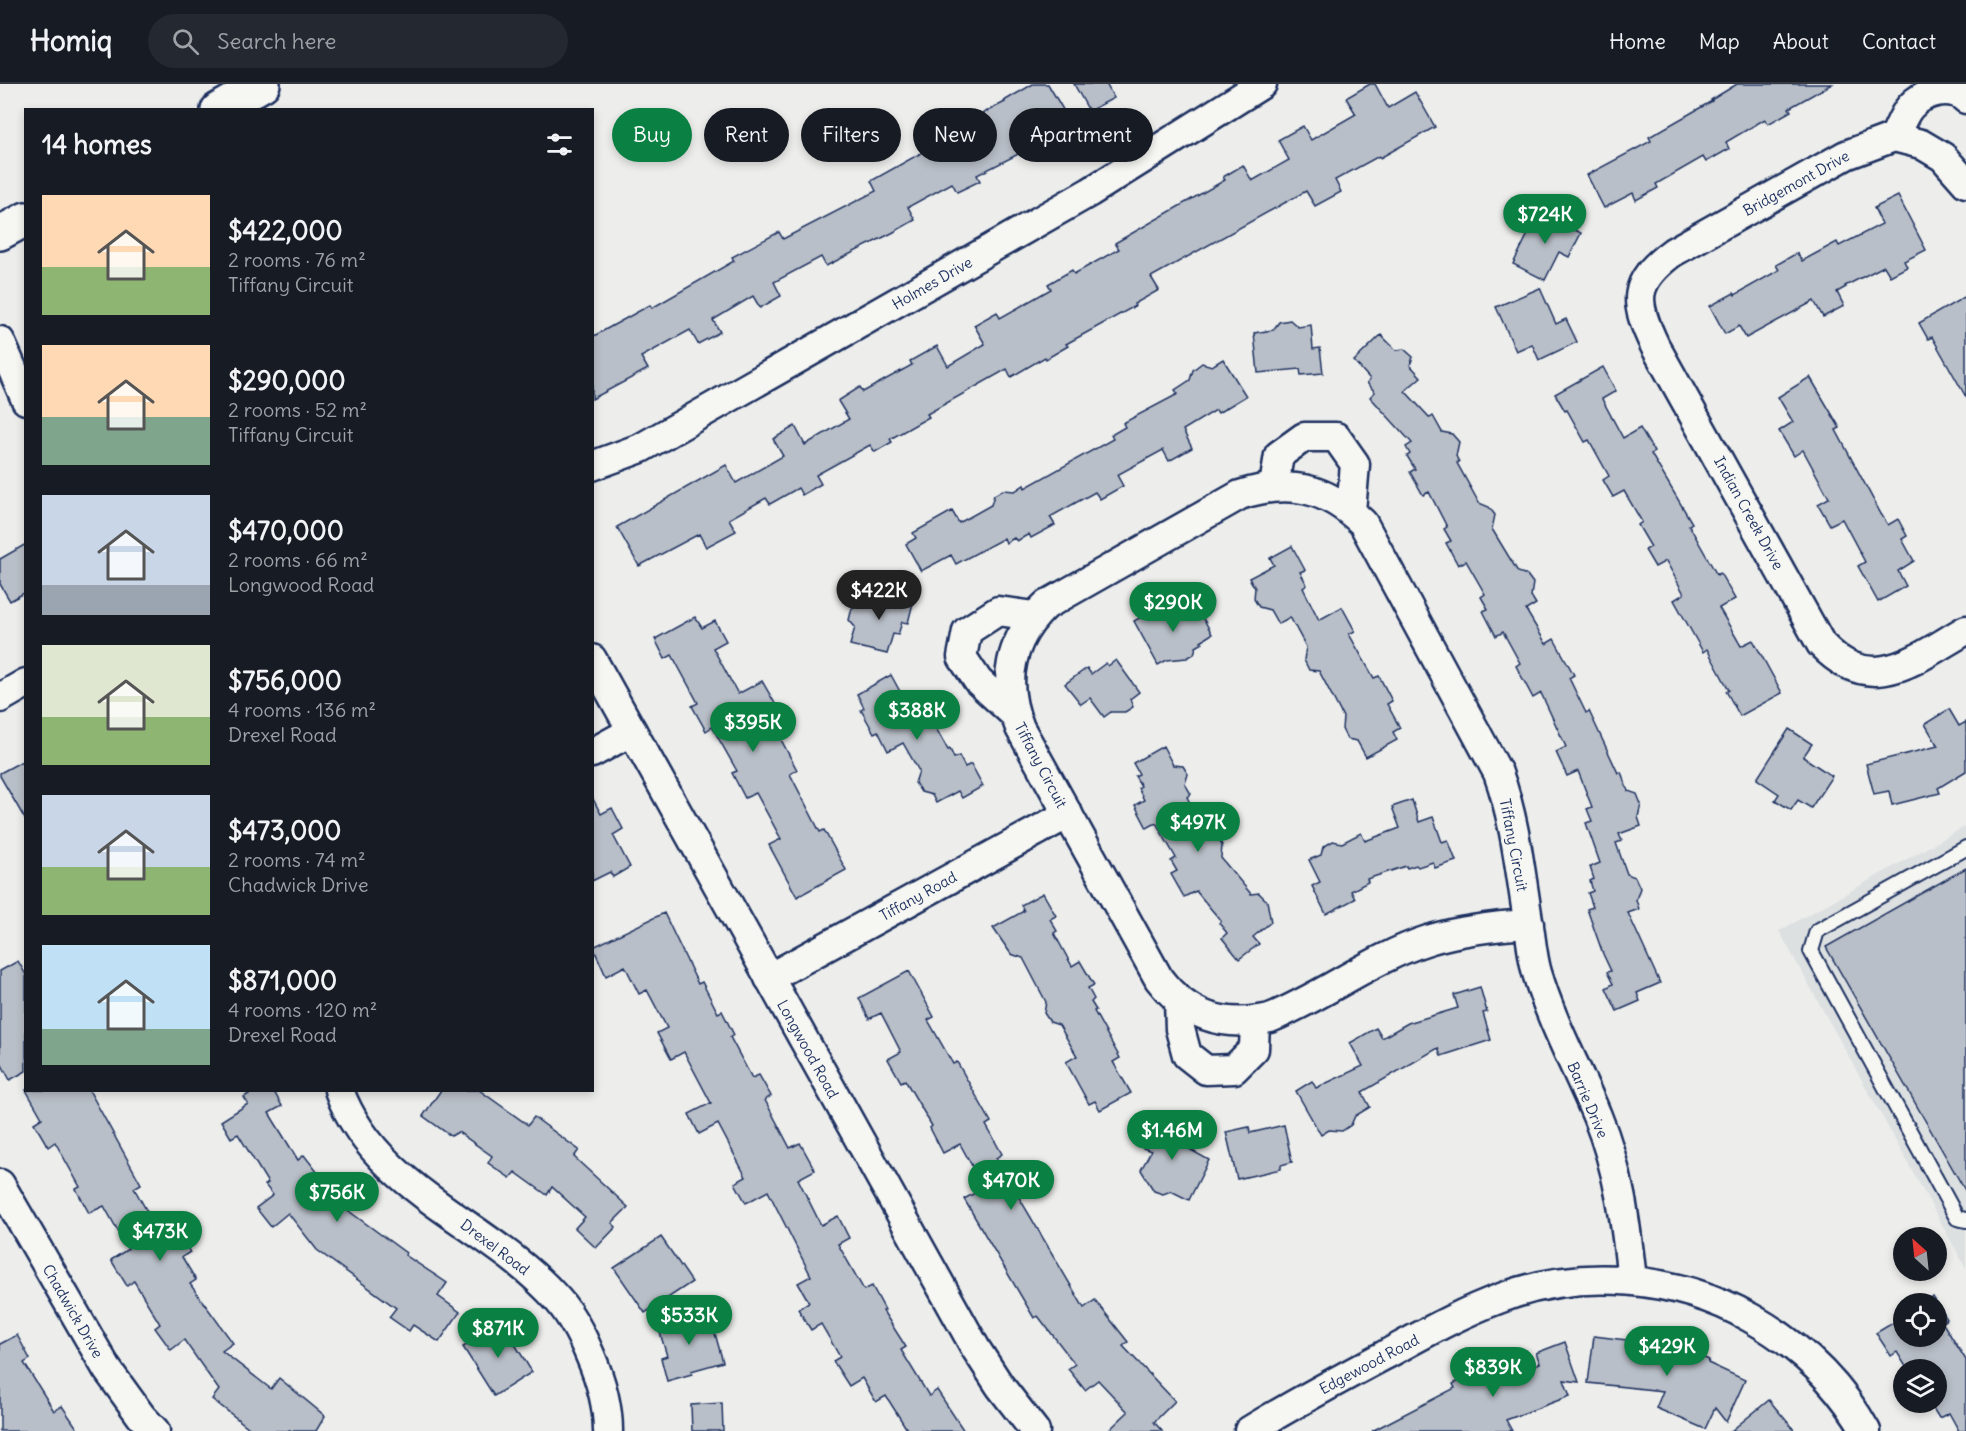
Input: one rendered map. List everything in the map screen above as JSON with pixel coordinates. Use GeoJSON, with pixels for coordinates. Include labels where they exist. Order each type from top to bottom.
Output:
{"type":"FeatureCollection","features":[{"type":"Feature","properties":{"kind":"main road"},"geometry":{"type":"LineString","coordinates":[[221,108],[263,84]]}},
{"type":"Feature","properties":{"kind":"main road"},"geometry":{"type":"LineString","coordinates":[[0,233],[24,220]]}},
{"type":"Feature","properties":{"kind":"street","name":"Holmes Drive"},"geometry":{"type":"LineString","coordinates":[[594,465],[641,448],[962,266],[1090,192],[1262,84]]}},
{"type":"Feature","properties":{"kind":"street"},"geometry":{"type":"LineString","coordinates":[[1966,99],[1946,90],[1926,96],[1910,107],[1894,137],[1921,144],[1943,157],[1966,183]]}},
{"type":"Feature","properties":{"kind":"street","name":"Bridgemont Drive"},"geometry":{"type":"LineString","coordinates":[[1640,295],[1647,276],[1657,263],[1673,252],[1846,155],[1894,137]]}},
{"type":"Feature","properties":{"kind":"street","name":"Indian Creek Drive"},"geometry":{"type":"LineString","coordinates":[[1640,295],[1641,314],[1655,345],[1821,644],[1832,655],[1855,669],[1886,671],[1907,663],[1966,630]]}},
{"type":"Feature","properties":{"kind":"street"},"geometry":{"type":"LineString","coordinates":[[0,341],[24,395]]}},
{"type":"Feature","properties":{"kind":"street"},"geometry":{"type":"LineString","coordinates":[[1274,486],[1279,455],[1304,437],[1336,437],[1354,464],[1351,512]]}},
{"type":"Feature","properties":{"kind":"street","name":"Tiffany Circuit"},"geometry":{"type":"LineString","coordinates":[[1274,486],[1299,488],[1323,494],[1351,512],[1363,523],[1498,773],[1513,823],[1528,924],[1473,929],[1427,941],[1392,955],[1270,1018],[1255,1022],[1223,1021],[1192,1010],[1159,979],[1020,728],[1014,714],[1009,686],[1013,654],[1025,629],[1046,605],[1240,495],[1274,486]]}},
{"type":"Feature","properties":{"kind":"street","name":"Tiffany Circuit"},"geometry":{"type":"LineString","coordinates":[[1014,714],[978,681],[962,657],[967,631],[998,611],[1034,616]]}},
{"type":"Feature","properties":{"kind":"street","name":"Longwood Road"},"geometry":{"type":"LineString","coordinates":[[594,663],[976,1349],[1000,1386],[1035,1431]]}},
{"type":"Feature","properties":{"kind":"street"},"geometry":{"type":"LineString","coordinates":[[0,698],[24,684]]}},
{"type":"Feature","properties":{"kind":"street"},"geometry":{"type":"LineString","coordinates":[[594,752],[632,731]]}},
{"type":"Feature","properties":{"kind":"street","name":"Tiffany Road"},"geometry":{"type":"LineString","coordinates":[[769,978],[1068,814]]}},
{"type":"Feature","properties":{"kind":"street","name":"Barrie Drive"},"geometry":{"type":"LineString","coordinates":[[1528,924],[1546,1002],[1597,1117],[1613,1162],[1626,1221],[1632,1280]]}},
{"type":"Feature","properties":{"kind":"street"},"geometry":{"type":"LineString","coordinates":[[1179,1000],[1180,1029],[1187,1055],[1206,1070],[1234,1069],[1254,1050],[1255,1022]]}},
{"type":"Feature","properties":{"kind":"street","name":"Drexel Road"},"geometry":{"type":"LineString","coordinates":[[340,1092],[357,1126],[385,1161],[415,1187],[521,1264],[559,1302],[574,1323],[595,1368],[602,1392],[608,1431]]}},
{"type":"Feature","properties":{"kind":"street","name":"Chadwick Drive"},"geometry":{"type":"LineString","coordinates":[[0,1184],[106,1369],[155,1431]]}},
{"type":"Feature","properties":{"kind":"street","name":"Edgewood Road"},"geometry":{"type":"LineString","coordinates":[[1249,1431],[1295,1403],[1457,1317],[1503,1297],[1541,1286],[1588,1280],[1632,1280],[1681,1289],[1734,1308],[1775,1332],[1811,1361],[1837,1388],[1866,1431]]}},
{"type":"Feature","properties":{"kind":"lane"},"geometry":{"type":"LineString","coordinates":[[1966,848],[1817,930],[1811,951],[1957,1218],[1966,1220]]}},
{"type":"Feature","properties":{"kind":"shaded area"},"geometry":{"type":"Polygon","coordinates":[[[1966,826],[1966,1268],[1947,1234],[1947,1227],[1943,1227],[1779,931],[1966,826]]]}},
{"type":"Feature","properties":{"kind":"building"},"geometry":{"type":"Polygon","coordinates":[[[1033,84],[1048,84],[1062,108],[1009,108],[1009,159],[977,175],[980,181],[957,192],[952,183],[908,207],[915,220],[892,233],[826,266],[821,257],[774,282],[781,296],[760,308],[753,296],[713,320],[720,332],[698,344],[690,330],[641,357],[648,369],[594,398],[594,336],[650,305],[652,308],[734,261],[732,257],[779,232],[783,239],[876,191],[871,181],[913,158],[913,162],[997,162],[997,108],[993,108],[1033,84]]]}},
{"type":"Feature","properties":{"kind":"building"},"geometry":{"type":"Polygon","coordinates":[[[1074,84],[1106,84],[1114,98],[1095,108],[1087,108],[1074,84]]]}},
{"type":"Feature","properties":{"kind":"building"},"geometry":{"type":"Polygon","coordinates":[[[1370,84],[1375,84],[1388,108],[1415,92],[1435,127],[1335,180],[1341,192],[1315,206],[1306,191],[1151,277],[1159,290],[1134,304],[1135,306],[1011,377],[1007,369],[927,414],[929,417],[890,439],[892,442],[875,452],[870,445],[816,475],[821,484],[802,495],[798,488],[770,504],[766,498],[729,519],[736,531],[706,547],[699,534],[639,566],[617,527],[726,465],[736,483],[783,456],[773,439],[795,426],[805,445],[849,419],[838,401],[860,387],[863,392],[912,365],[910,361],[937,346],[948,366],[985,344],[974,325],[997,312],[1000,318],[1051,289],[1048,284],[1072,270],[1074,274],[1119,249],[1115,243],[1225,180],[1223,177],[1243,165],[1252,181],[1289,160],[1278,140],[1303,126],[1311,140],[1356,114],[1346,98],[1370,84]]]}},
{"type":"Feature","properties":{"kind":"building"},"geometry":{"type":"Polygon","coordinates":[[[1737,84],[1832,84],[1789,108],[1791,111],[1768,124],[1765,119],[1726,142],[1729,149],[1706,162],[1703,157],[1656,184],[1658,188],[1636,200],[1633,193],[1604,208],[1587,175],[1651,141],[1649,137],[1737,84]]]}},
{"type":"Feature","properties":{"kind":"building"},"geometry":{"type":"Polygon","coordinates":[[[1898,196],[1926,250],[1904,261],[1907,267],[1890,276],[1884,266],[1845,286],[1837,292],[1844,306],[1823,317],[1814,301],[1746,338],[1739,326],[1725,334],[1710,306],[1734,293],[1735,295],[1779,270],[1776,265],[1797,253],[1802,261],[1837,242],[1839,246],[1882,224],[1874,208],[1898,196]]]}},
{"type":"Feature","properties":{"kind":"building"},"geometry":{"type":"Polygon","coordinates":[[[1535,211],[1581,233],[1569,257],[1559,252],[1545,280],[1513,264],[1530,230],[1527,228],[1535,211]]]}},
{"type":"Feature","properties":{"kind":"building"},"geometry":{"type":"Polygon","coordinates":[[[1540,288],[1556,324],[1566,319],[1577,342],[1539,360],[1532,344],[1516,351],[1496,307],[1540,288]]]}},
{"type":"Feature","properties":{"kind":"building"},"geometry":{"type":"Polygon","coordinates":[[[1966,296],[1966,397],[1932,337],[1928,339],[1919,323],[1966,296]]]}},
{"type":"Feature","properties":{"kind":"building"},"geometry":{"type":"Polygon","coordinates":[[[1290,320],[1298,327],[1311,325],[1313,349],[1320,348],[1323,373],[1301,375],[1300,369],[1258,373],[1254,333],[1273,330],[1279,322],[1290,320]]]}},
{"type":"Feature","properties":{"kind":"building"},"geometry":{"type":"Polygon","coordinates":[[[1381,335],[1396,350],[1404,349],[1413,357],[1410,365],[1421,377],[1405,391],[1430,418],[1433,416],[1442,432],[1452,434],[1459,442],[1456,456],[1459,462],[1457,463],[1479,503],[1489,507],[1495,515],[1492,529],[1518,572],[1527,575],[1533,583],[1531,596],[1536,604],[1526,610],[1546,644],[1554,639],[1574,675],[1569,678],[1586,713],[1589,711],[1618,773],[1621,772],[1628,791],[1637,794],[1641,804],[1638,817],[1641,826],[1619,834],[1622,841],[1616,843],[1627,874],[1635,877],[1640,888],[1636,900],[1639,909],[1628,913],[1660,983],[1637,993],[1640,1001],[1617,1011],[1606,988],[1613,984],[1607,972],[1611,971],[1587,909],[1593,907],[1588,893],[1593,891],[1590,881],[1594,879],[1590,867],[1600,863],[1586,823],[1592,821],[1587,809],[1592,807],[1578,771],[1567,776],[1556,752],[1566,747],[1541,693],[1533,698],[1516,666],[1520,663],[1503,632],[1496,636],[1483,611],[1488,609],[1481,597],[1485,594],[1466,561],[1458,565],[1446,543],[1451,541],[1444,529],[1447,527],[1429,492],[1423,495],[1410,472],[1415,469],[1407,456],[1410,454],[1406,447],[1412,443],[1370,397],[1375,392],[1367,383],[1370,379],[1354,361],[1381,335]]]}},
{"type":"Feature","properties":{"kind":"building"},"geometry":{"type":"Polygon","coordinates":[[[1223,359],[1246,396],[1218,413],[1216,410],[1183,430],[1192,448],[1169,461],[1163,450],[1117,475],[1123,486],[1100,499],[1095,492],[1050,517],[1055,525],[1031,538],[1029,534],[1017,541],[1014,538],[1006,543],[1004,538],[956,564],[951,555],[921,571],[906,544],[916,538],[913,533],[952,511],[959,523],[991,505],[994,495],[1003,490],[1015,491],[1024,485],[1025,488],[1113,439],[1111,435],[1125,427],[1123,423],[1178,394],[1175,390],[1190,380],[1193,370],[1202,363],[1212,366],[1223,359]]]}},
{"type":"Feature","properties":{"kind":"building"},"geometry":{"type":"Polygon","coordinates":[[[1603,367],[1616,391],[1602,399],[1623,438],[1640,428],[1654,452],[1651,454],[1692,523],[1689,525],[1717,575],[1720,573],[1735,599],[1719,608],[1741,646],[1753,640],[1782,693],[1740,716],[1707,649],[1703,652],[1674,600],[1684,594],[1666,561],[1655,567],[1645,550],[1651,547],[1638,525],[1642,522],[1624,491],[1613,497],[1603,480],[1609,476],[1589,440],[1585,442],[1555,394],[1603,367]]]}},
{"type":"Feature","properties":{"kind":"building"},"geometry":{"type":"Polygon","coordinates":[[[1810,377],[1840,428],[1836,430],[1881,514],[1888,525],[1898,519],[1907,536],[1902,539],[1914,561],[1898,571],[1906,586],[1878,602],[1858,566],[1865,562],[1842,519],[1830,525],[1818,504],[1829,498],[1803,450],[1794,456],[1779,431],[1793,422],[1778,397],[1810,377]]]}},
{"type":"Feature","properties":{"kind":"building"},"geometry":{"type":"Polygon","coordinates":[[[24,545],[24,593],[10,601],[0,584],[0,559],[24,545]]]}},
{"type":"Feature","properties":{"kind":"building"},"geometry":{"type":"Polygon","coordinates":[[[1292,546],[1305,570],[1300,572],[1307,585],[1303,588],[1319,620],[1342,607],[1355,631],[1349,634],[1374,678],[1379,676],[1392,701],[1387,704],[1400,728],[1393,732],[1397,740],[1366,757],[1357,741],[1347,739],[1342,729],[1343,717],[1319,671],[1309,670],[1304,660],[1306,647],[1290,617],[1278,624],[1270,610],[1259,607],[1254,599],[1255,588],[1249,578],[1274,565],[1270,558],[1292,546]]]}},
{"type":"Feature","properties":{"kind":"building"},"geometry":{"type":"Polygon","coordinates":[[[891,593],[914,599],[908,623],[902,622],[898,635],[893,634],[887,654],[850,645],[855,627],[849,620],[852,608],[862,604],[864,595],[889,601],[891,593]]]}},
{"type":"Feature","properties":{"kind":"building"},"geometry":{"type":"Polygon","coordinates":[[[1195,604],[1212,634],[1201,641],[1203,643],[1196,647],[1194,654],[1187,658],[1167,660],[1158,665],[1134,621],[1155,609],[1159,616],[1172,608],[1174,612],[1181,608],[1183,611],[1195,604]]]}},
{"type":"Feature","properties":{"kind":"building"},"geometry":{"type":"Polygon","coordinates":[[[695,617],[702,628],[715,621],[726,641],[713,648],[738,694],[762,681],[777,707],[767,713],[797,770],[790,774],[820,832],[824,830],[846,870],[797,897],[769,845],[781,839],[756,793],[745,798],[732,773],[737,771],[712,727],[706,731],[692,706],[698,703],[672,655],[665,659],[655,639],[695,617]]]}},
{"type":"Feature","properties":{"kind":"building"},"geometry":{"type":"Polygon","coordinates":[[[1116,660],[1139,692],[1130,699],[1133,707],[1125,712],[1111,712],[1104,717],[1090,698],[1081,704],[1065,684],[1087,668],[1091,674],[1106,663],[1108,666],[1116,660]]]}},
{"type":"Feature","properties":{"kind":"building"},"geometry":{"type":"Polygon","coordinates":[[[891,675],[909,708],[921,701],[948,750],[950,749],[954,758],[959,756],[965,767],[971,764],[983,786],[962,798],[958,791],[936,803],[932,795],[921,792],[915,783],[919,771],[903,743],[888,751],[878,731],[874,733],[861,710],[864,708],[857,694],[891,675]]]}},
{"type":"Feature","properties":{"kind":"building"},"geometry":{"type":"Polygon","coordinates":[[[1949,709],[1959,726],[1966,722],[1966,771],[1938,788],[1940,793],[1892,805],[1889,791],[1874,794],[1866,764],[1938,746],[1925,724],[1949,709]]]}},
{"type":"Feature","properties":{"kind":"building"},"geometry":{"type":"Polygon","coordinates":[[[1789,729],[1812,744],[1803,757],[1832,776],[1811,808],[1798,800],[1791,810],[1775,800],[1779,794],[1757,779],[1789,729]]]}},
{"type":"Feature","properties":{"kind":"building"},"geometry":{"type":"Polygon","coordinates":[[[1163,746],[1173,765],[1183,766],[1188,774],[1185,784],[1191,794],[1187,797],[1206,834],[1216,835],[1222,845],[1221,858],[1251,894],[1259,893],[1267,901],[1271,922],[1253,937],[1259,944],[1239,959],[1222,938],[1227,933],[1219,923],[1221,921],[1196,891],[1184,897],[1171,874],[1177,871],[1171,861],[1176,858],[1156,823],[1147,828],[1135,805],[1144,800],[1138,788],[1141,786],[1135,776],[1139,774],[1133,763],[1163,746]]]}},
{"type":"Feature","properties":{"kind":"building"},"geometry":{"type":"Polygon","coordinates":[[[24,760],[24,818],[0,776],[0,773],[24,760]]]}},
{"type":"Feature","properties":{"kind":"building"},"geometry":{"type":"Polygon","coordinates":[[[1412,800],[1419,822],[1433,817],[1442,842],[1448,840],[1456,861],[1435,868],[1433,862],[1418,867],[1416,865],[1407,868],[1406,866],[1367,879],[1368,882],[1351,891],[1355,899],[1326,914],[1312,886],[1320,882],[1309,860],[1321,855],[1323,847],[1333,841],[1342,843],[1361,833],[1365,841],[1400,828],[1392,807],[1412,800]]]}},
{"type":"Feature","properties":{"kind":"building"},"geometry":{"type":"Polygon","coordinates":[[[594,801],[601,814],[612,808],[623,829],[613,835],[630,867],[613,877],[610,872],[594,880],[594,801]]]}},
{"type":"Feature","properties":{"kind":"building"},"geometry":{"type":"Polygon","coordinates":[[[1966,868],[1966,1192],[1826,947],[1966,868]]]}},
{"type":"Feature","properties":{"kind":"building"},"geometry":{"type":"Polygon","coordinates":[[[1043,893],[1056,916],[1050,919],[1057,931],[1054,933],[1072,966],[1080,961],[1094,985],[1088,988],[1094,999],[1091,1002],[1096,1010],[1094,1011],[1120,1058],[1113,1062],[1131,1093],[1100,1110],[1095,1101],[1089,1104],[1066,1062],[1077,1056],[1059,1025],[1050,1022],[1044,1013],[1046,1002],[1023,958],[1011,954],[993,928],[1024,911],[1021,905],[1043,893]]]}},
{"type":"Feature","properties":{"kind":"building"},"geometry":{"type":"Polygon","coordinates":[[[664,913],[698,984],[702,982],[718,1013],[722,1011],[734,1035],[730,1037],[752,1078],[759,1075],[771,1096],[765,1100],[790,1148],[800,1143],[815,1170],[798,1179],[821,1225],[838,1216],[849,1238],[838,1244],[864,1290],[872,1286],[885,1310],[883,1311],[906,1347],[901,1350],[929,1396],[937,1390],[964,1431],[908,1431],[886,1396],[876,1402],[862,1378],[849,1386],[833,1361],[840,1357],[821,1324],[811,1330],[798,1309],[809,1302],[798,1283],[811,1276],[768,1191],[746,1203],[735,1183],[746,1177],[718,1124],[699,1134],[689,1114],[711,1103],[684,1052],[671,1059],[657,1033],[667,1028],[647,990],[639,994],[625,966],[606,976],[594,947],[664,913]]]}},
{"type":"Feature","properties":{"kind":"building"},"geometry":{"type":"Polygon","coordinates":[[[18,961],[24,972],[24,1072],[10,1080],[0,1061],[0,971],[18,961]]]}},
{"type":"Feature","properties":{"kind":"building"},"geometry":{"type":"Polygon","coordinates":[[[909,971],[934,1017],[928,1020],[953,1064],[957,1062],[991,1122],[986,1125],[1002,1154],[996,1158],[1084,1308],[1095,1300],[1128,1342],[1123,1346],[1175,1401],[1154,1422],[1162,1431],[1108,1431],[1128,1412],[1098,1380],[1085,1390],[1068,1369],[1075,1364],[1038,1316],[1034,1318],[964,1199],[984,1188],[960,1144],[943,1153],[930,1128],[932,1126],[905,1080],[901,1082],[888,1059],[901,1052],[881,1013],[869,1019],[859,998],[909,971]]]}},
{"type":"Feature","properties":{"kind":"building"},"geometry":{"type":"Polygon","coordinates":[[[1480,987],[1487,1012],[1483,1013],[1491,1040],[1441,1056],[1438,1048],[1362,1092],[1370,1107],[1355,1116],[1351,1125],[1342,1131],[1329,1130],[1321,1135],[1296,1091],[1312,1081],[1316,1088],[1363,1066],[1350,1043],[1376,1028],[1382,1038],[1408,1023],[1458,1008],[1454,995],[1480,987]]]}},
{"type":"Feature","properties":{"kind":"building"},"geometry":{"type":"Polygon","coordinates":[[[27,1092],[90,1092],[141,1184],[134,1188],[158,1231],[172,1223],[190,1252],[182,1257],[196,1280],[190,1284],[233,1343],[222,1351],[271,1389],[279,1378],[325,1416],[316,1431],[253,1431],[212,1399],[219,1390],[184,1340],[171,1350],[155,1328],[160,1324],[134,1281],[127,1286],[111,1260],[128,1249],[104,1206],[89,1213],[76,1189],[80,1187],[55,1142],[48,1147],[34,1123],[42,1118],[27,1092]]]}},
{"type":"Feature","properties":{"kind":"building"},"geometry":{"type":"Polygon","coordinates":[[[252,1092],[274,1092],[282,1106],[269,1113],[298,1160],[304,1155],[346,1209],[406,1253],[405,1255],[447,1283],[438,1296],[460,1312],[439,1342],[413,1325],[409,1331],[389,1317],[396,1308],[317,1250],[288,1213],[271,1227],[256,1208],[273,1195],[265,1185],[268,1183],[238,1134],[231,1138],[221,1121],[248,1104],[244,1097],[252,1092]]]}},
{"type":"Feature","properties":{"kind":"building"},"geometry":{"type":"Polygon","coordinates":[[[440,1092],[482,1092],[528,1125],[534,1117],[579,1150],[574,1157],[628,1207],[612,1223],[616,1227],[596,1248],[575,1228],[585,1217],[552,1187],[547,1195],[515,1172],[510,1178],[488,1163],[492,1156],[458,1132],[451,1136],[423,1116],[440,1092]]]}},
{"type":"Feature","properties":{"kind":"building"},"geometry":{"type":"Polygon","coordinates":[[[1161,1114],[1186,1128],[1178,1143],[1209,1160],[1189,1200],[1171,1191],[1163,1194],[1154,1191],[1141,1170],[1151,1151],[1143,1148],[1161,1114]]]}},
{"type":"Feature","properties":{"kind":"building"},"geometry":{"type":"Polygon","coordinates":[[[1284,1125],[1292,1162],[1281,1165],[1281,1169],[1237,1179],[1226,1132],[1249,1127],[1250,1133],[1284,1125]]]}},
{"type":"Feature","properties":{"kind":"building"},"geometry":{"type":"Polygon","coordinates":[[[661,1237],[692,1282],[645,1313],[614,1268],[661,1237]]]}},
{"type":"Feature","properties":{"kind":"building"},"geometry":{"type":"Polygon","coordinates":[[[709,1312],[723,1362],[667,1381],[661,1358],[667,1356],[658,1326],[709,1312]]]}},
{"type":"Feature","properties":{"kind":"building"},"geometry":{"type":"Polygon","coordinates":[[[502,1323],[532,1372],[494,1396],[463,1347],[502,1323]]]}},
{"type":"Feature","properties":{"kind":"building"},"geometry":{"type":"Polygon","coordinates":[[[1893,1323],[1893,1347],[1947,1347],[1947,1330],[1966,1360],[1966,1431],[1959,1431],[1949,1413],[1939,1418],[1936,1413],[1947,1413],[1947,1359],[1901,1359],[1897,1352],[1891,1356],[1876,1333],[1893,1323]]]}},
{"type":"Feature","properties":{"kind":"building"},"geometry":{"type":"Polygon","coordinates":[[[17,1335],[30,1359],[24,1363],[54,1411],[62,1406],[79,1431],[0,1431],[0,1344],[17,1335]]]}},
{"type":"Feature","properties":{"kind":"building"},"geometry":{"type":"Polygon","coordinates":[[[1594,1336],[1676,1346],[1709,1360],[1708,1363],[1745,1380],[1726,1422],[1715,1408],[1705,1429],[1656,1408],[1663,1391],[1588,1383],[1594,1336]]]}},
{"type":"Feature","properties":{"kind":"building"},"geometry":{"type":"Polygon","coordinates":[[[1565,1342],[1579,1382],[1564,1380],[1570,1396],[1506,1420],[1512,1431],[1372,1431],[1455,1388],[1453,1384],[1479,1370],[1486,1384],[1540,1363],[1536,1353],[1565,1342]]]}},
{"type":"Feature","properties":{"kind":"building"},"geometry":{"type":"Polygon","coordinates":[[[1769,1400],[1795,1431],[1731,1431],[1769,1400]]]}},
{"type":"Feature","properties":{"kind":"building"},"geometry":{"type":"Polygon","coordinates":[[[722,1403],[723,1431],[692,1431],[691,1405],[722,1403]]]}}]}
